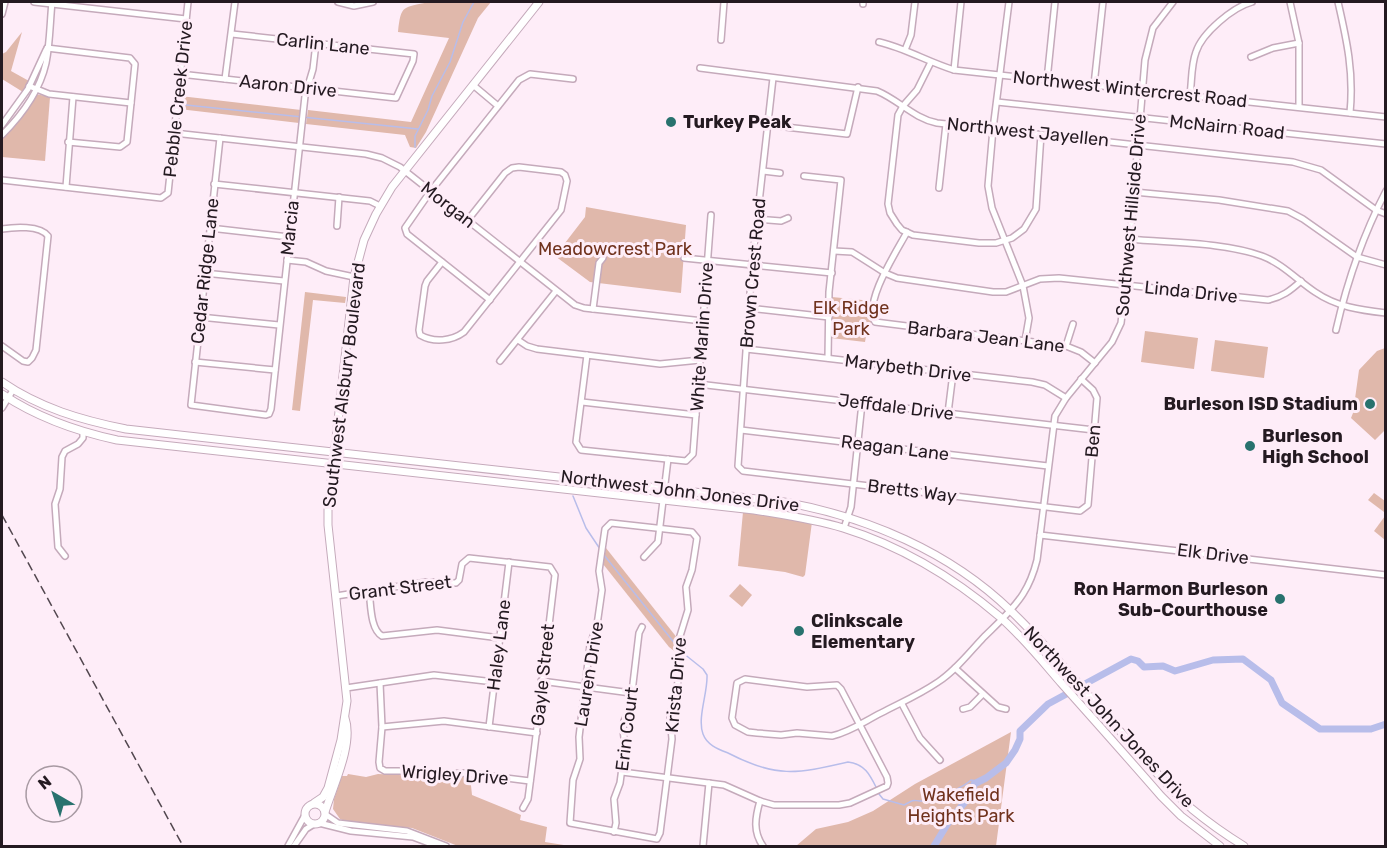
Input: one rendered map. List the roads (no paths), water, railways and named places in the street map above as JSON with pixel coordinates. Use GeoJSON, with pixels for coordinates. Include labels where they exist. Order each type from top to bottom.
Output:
{"type":"FeatureCollection","features":[{"type":"Feature","properties":{"kind":"main road","name":"Southwest Alsbury Boulevard"},"geometry":{"type":"LineString","coordinates":[[305,815],[308,806],[323,797],[328,788],[345,718],[346,688],[328,525],[354,277],[364,240],[380,206],[405,171],[539,2]]}},
{"type":"Feature","properties":{"kind":"main road","name":"Northwest John Jones Drive"},"geometry":{"type":"LineString","coordinates":[[2,382],[51,409],[81,419],[126,429],[784,502],[848,517],[883,529],[924,549],[970,578],[1010,610],[1191,808],[1214,827],[1244,846]]}},
{"type":"Feature","properties":{"kind":"main road","name":"Northwest John Jones Drive"},"geometry":{"type":"LineString","coordinates":[[5,396],[46,419],[83,432],[117,440],[794,516],[844,528],[916,559],[962,587],[1002,619],[1181,816],[1220,846]]}},
{"type":"Feature","properties":{"kind":"main road"},"geometry":{"type":"LineString","coordinates":[[170,446],[172,434]]}},
{"type":"Feature","properties":{"kind":"main road","name":"Southwest Alsbury Boulevard"},"geometry":{"type":"LineString","coordinates":[[316,824],[325,813],[347,739],[348,726],[345,718]]}},
{"type":"Feature","properties":{"kind":"main road"},"geometry":{"type":"LineString","coordinates":[[1136,767],[1146,760]]}},
{"type":"Feature","properties":{"kind":"main road"},"geometry":{"type":"LineString","coordinates":[[314,804],[322,806],[325,813]]}},
{"type":"Feature","properties":{"kind":"main road"},"geometry":{"type":"LineString","coordinates":[[305,815],[309,822],[316,824]]}},
{"type":"Feature","properties":{"kind":"street"},"geometry":{"type":"LineString","coordinates":[[2,14],[4,2]]}},
{"type":"Feature","properties":{"kind":"street"},"geometry":{"type":"LineString","coordinates":[[34,2],[186,19]]}},
{"type":"Feature","properties":{"kind":"street","name":"Pebble Creek Drive"},"geometry":{"type":"LineString","coordinates":[[66,187],[161,198],[168,193],[189,2]]}},
{"type":"Feature","properties":{"kind":"street"},"geometry":{"type":"LineString","coordinates":[[225,79],[236,2]]}},
{"type":"Feature","properties":{"kind":"street"},"geometry":{"type":"LineString","coordinates":[[338,2],[354,6],[373,2]]}},
{"type":"Feature","properties":{"kind":"street"},"geometry":{"type":"LineString","coordinates":[[721,40],[724,2]]}},
{"type":"Feature","properties":{"kind":"street"},"geometry":{"type":"LineString","coordinates":[[905,50],[911,35],[915,2]]}},
{"type":"Feature","properties":{"kind":"street"},"geometry":{"type":"LineString","coordinates":[[954,70],[961,2]]}},
{"type":"Feature","properties":{"kind":"street"},"geometry":{"type":"LineString","coordinates":[[1009,2],[988,186],[992,208],[1023,286],[1029,318],[1025,341]]}},
{"type":"Feature","properties":{"kind":"street"},"geometry":{"type":"LineString","coordinates":[[1047,80],[1055,2]]}},
{"type":"Feature","properties":{"kind":"street"},"geometry":{"type":"LineString","coordinates":[[1094,85],[1103,2]]}},
{"type":"Feature","properties":{"kind":"street","name":"Southwest Hillside Drive"},"geometry":{"type":"LineString","coordinates":[[860,724],[837,685],[807,687],[745,679],[736,683],[733,722],[748,732],[832,736],[843,733],[902,704],[939,681],[955,668],[1023,594],[1037,560],[1055,416],[1066,398],[1109,346],[1118,331],[1124,309],[1145,60],[1149,40],[1158,20],[1173,2]]}},
{"type":"Feature","properties":{"kind":"street"},"geometry":{"type":"LineString","coordinates":[[1190,95],[1196,51],[1204,38],[1234,10],[1252,2]]}},
{"type":"Feature","properties":{"kind":"street"},"geometry":{"type":"LineString","coordinates":[[1290,2],[1299,43],[1299,107]]}},
{"type":"Feature","properties":{"kind":"street"},"geometry":{"type":"LineString","coordinates":[[1338,2],[1351,61],[1350,113]]}},
{"type":"Feature","properties":{"kind":"street"},"geometry":{"type":"LineString","coordinates":[[2,135],[24,109],[45,67],[52,3]]}},
{"type":"Feature","properties":{"kind":"street","name":"Carlin Lane"},"geometry":{"type":"LineString","coordinates":[[232,34],[414,54],[396,98]]}},
{"type":"Feature","properties":{"kind":"street","name":"Northwest Wintercrest Road"},"geometry":{"type":"LineString","coordinates":[[879,42],[954,70],[1386,117]]}},
{"type":"Feature","properties":{"kind":"street","name":"Marcia"},"geometry":{"type":"LineString","coordinates":[[269,414],[304,111],[316,43]]}},
{"type":"Feature","properties":{"kind":"street"},"geometry":{"type":"LineString","coordinates":[[1251,57],[1273,48],[1299,43]]}},
{"type":"Feature","properties":{"kind":"street"},"geometry":{"type":"LineString","coordinates":[[47,48],[130,58],[135,64],[127,142],[124,146],[68,142]]}},
{"type":"Feature","properties":{"kind":"street"},"geometry":{"type":"LineString","coordinates":[[3,123],[29,86],[47,48]]}},
{"type":"Feature","properties":{"kind":"street"},"geometry":{"type":"LineString","coordinates":[[931,62],[917,90],[903,106],[896,128],[888,204],[890,213],[897,224],[907,232],[914,235],[996,243],[1005,241],[1024,229],[1036,209],[1041,134]]}},
{"type":"Feature","properties":{"kind":"street","name":"Northwest Jayellen"},"geometry":{"type":"LineString","coordinates":[[700,68],[878,91],[919,117],[945,124],[1273,159],[1310,166],[1338,181],[1376,210],[1386,214]]}},
{"type":"Feature","properties":{"kind":"street","name":"Aaron Drive"},"geometry":{"type":"LineString","coordinates":[[180,74],[396,98]]}},
{"type":"Feature","properties":{"kind":"street"},"geometry":{"type":"LineString","coordinates":[[490,300],[406,232],[405,228],[430,192],[519,80],[530,74],[573,79]]}},
{"type":"Feature","properties":{"kind":"street","name":"Brown Crest Road"},"geometry":{"type":"LineString","coordinates":[[739,469],[752,265],[773,78]]}},
{"type":"Feature","properties":{"kind":"street"},"geometry":{"type":"LineString","coordinates":[[473,85],[498,106]]}},
{"type":"Feature","properties":{"kind":"street"},"geometry":{"type":"LineString","coordinates":[[29,86],[49,94],[131,103]]}},
{"type":"Feature","properties":{"kind":"street"},"geometry":{"type":"LineString","coordinates":[[768,125],[847,134],[858,87]]}},
{"type":"Feature","properties":{"kind":"street"},"geometry":{"type":"LineString","coordinates":[[2,180],[66,187],[73,97]]}},
{"type":"Feature","properties":{"kind":"street","name":"McNairn Road"},"geometry":{"type":"LineString","coordinates":[[997,102],[1386,144]]}},
{"type":"Feature","properties":{"kind":"street"},"geometry":{"type":"LineString","coordinates":[[2,114],[3,123],[9,128]]}},
{"type":"Feature","properties":{"kind":"street"},"geometry":{"type":"LineString","coordinates":[[939,188],[945,124]]}},
{"type":"Feature","properties":{"kind":"street","name":"Morgan"},"geometry":{"type":"LineString","coordinates":[[174,133],[366,154],[382,158],[405,171],[575,305],[703,321]]}},
{"type":"Feature","properties":{"kind":"street","name":"Cedar Ridge Lane"},"geometry":{"type":"LineString","coordinates":[[219,138],[191,405],[269,414]]}},
{"type":"Feature","properties":{"kind":"street"},"geometry":{"type":"LineString","coordinates":[[442,262],[425,286],[420,335],[424,338],[448,340],[457,338],[464,332],[561,210],[567,181],[565,175],[561,172],[512,168],[505,173],[467,221]]}},
{"type":"Feature","properties":{"kind":"street"},"geometry":{"type":"LineString","coordinates":[[763,171],[780,173]]}},
{"type":"Feature","properties":{"kind":"street"},"geometry":{"type":"LineString","coordinates":[[804,176],[842,180],[829,292],[828,358]]}},
{"type":"Feature","properties":{"kind":"street"},"geometry":{"type":"LineString","coordinates":[[214,184],[370,201],[380,206]]}},
{"type":"Feature","properties":{"kind":"street"},"geometry":{"type":"LineString","coordinates":[[1336,330],[1341,305],[1369,222],[1386,191]]}},
{"type":"Feature","properties":{"kind":"street"},"geometry":{"type":"LineString","coordinates":[[1134,192],[1219,200],[1288,211],[1357,257],[1386,265]]}},
{"type":"Feature","properties":{"kind":"street"},"geometry":{"type":"LineString","coordinates":[[337,226],[339,197]]}},
{"type":"Feature","properties":{"kind":"street","name":"White Marlin Drive"},"geometry":{"type":"LineString","coordinates":[[668,459],[686,461],[693,454],[711,215]]}},
{"type":"Feature","properties":{"kind":"street"},"geometry":{"type":"LineString","coordinates":[[757,219],[781,221],[788,218]]}},
{"type":"Feature","properties":{"kind":"street"},"geometry":{"type":"LineString","coordinates":[[2,230],[14,228],[43,231],[48,236],[36,350],[28,362],[2,346]]}},
{"type":"Feature","properties":{"kind":"street"},"geometry":{"type":"LineString","coordinates":[[210,228],[289,237]]}},
{"type":"Feature","properties":{"kind":"street"},"geometry":{"type":"LineString","coordinates":[[885,273],[907,232]]}},
{"type":"Feature","properties":{"kind":"street"},"geometry":{"type":"LineString","coordinates":[[1130,239],[1233,248],[1275,262],[1317,293],[1341,305],[1353,309],[1386,313]]}},
{"type":"Feature","properties":{"kind":"street","name":"Linda Drive"},"geometry":{"type":"LineString","coordinates":[[834,251],[852,252],[885,273],[908,281],[993,292],[1006,292],[1040,279],[1059,278],[1268,300],[1281,297],[1301,281]]}},
{"type":"Feature","properties":{"kind":"street"},"geometry":{"type":"LineString","coordinates":[[593,309],[599,263],[603,258]]}},
{"type":"Feature","properties":{"kind":"street"},"geometry":{"type":"LineString","coordinates":[[684,258],[832,273]]}},
{"type":"Feature","properties":{"kind":"street"},"geometry":{"type":"LineString","coordinates":[[287,260],[306,262],[326,271],[354,277]]}},
{"type":"Feature","properties":{"kind":"street"},"geometry":{"type":"LineString","coordinates":[[204,273],[284,281]]}},
{"type":"Feature","properties":{"kind":"street","name":"Barbara Jean Lane"},"geometry":{"type":"LineString","coordinates":[[885,273],[875,294],[872,317],[877,323],[1066,346],[1081,352],[1095,363]]}},
{"type":"Feature","properties":{"kind":"street"},"geometry":{"type":"LineString","coordinates":[[500,361],[556,291]]}},
{"type":"Feature","properties":{"kind":"street"},"geometry":{"type":"LineString","coordinates":[[749,308],[829,317]]}},
{"type":"Feature","properties":{"kind":"street"},"geometry":{"type":"LineString","coordinates":[[200,317],[279,325]]}},
{"type":"Feature","properties":{"kind":"street"},"geometry":{"type":"LineString","coordinates":[[1066,346],[1073,324]]}},
{"type":"Feature","properties":{"kind":"street"},"geometry":{"type":"LineString","coordinates":[[518,340],[537,349],[660,364],[700,360]]}},
{"type":"Feature","properties":{"kind":"street","name":"Marybeth Drive"},"geometry":{"type":"LineString","coordinates":[[746,349],[1032,382],[1045,385],[1066,398]]}},
{"type":"Feature","properties":{"kind":"street"},"geometry":{"type":"LineString","coordinates":[[587,355],[576,442],[578,447],[581,450],[668,459],[658,542],[644,558]]}},
{"type":"Feature","properties":{"kind":"street"},"geometry":{"type":"LineString","coordinates":[[195,362],[275,370]]}},
{"type":"Feature","properties":{"kind":"street"},"geometry":{"type":"LineString","coordinates":[[948,413],[953,373]]}},
{"type":"Feature","properties":{"kind":"street","name":"Ben"},"geometry":{"type":"LineString","coordinates":[[1081,379],[1096,394],[1088,505],[1084,509]]}},
{"type":"Feature","properties":{"kind":"street","name":"Jeffdale Drive"},"geometry":{"type":"LineString","coordinates":[[698,384],[1094,430]]}},
{"type":"Feature","properties":{"kind":"street"},"geometry":{"type":"LineString","coordinates":[[2,408],[5,396],[14,390]]}},
{"type":"Feature","properties":{"kind":"street"},"geometry":{"type":"LineString","coordinates":[[582,402],[696,415]]}},
{"type":"Feature","properties":{"kind":"street"},"geometry":{"type":"LineString","coordinates":[[844,528],[853,484],[862,403]]}},
{"type":"Feature","properties":{"kind":"street","name":"Reagan Lane"},"geometry":{"type":"LineString","coordinates":[[741,430],[1048,466]]}},
{"type":"Feature","properties":{"kind":"street"},"geometry":{"type":"LineString","coordinates":[[65,556],[58,547],[55,504],[60,489],[62,457],[65,451],[78,444],[83,438],[83,432]]}},
{"type":"Feature","properties":{"kind":"street","name":"Bretts Way"},"geometry":{"type":"LineString","coordinates":[[739,469],[1043,507],[1080,511],[1084,509]]}},
{"type":"Feature","properties":{"kind":"street"},"geometry":{"type":"LineString","coordinates":[[517,484],[519,472]]}},
{"type":"Feature","properties":{"kind":"street","name":"Lauren Drive"},"geometry":{"type":"LineString","coordinates":[[614,832],[570,823],[573,780],[580,759],[579,737],[590,645],[597,625],[602,590],[599,571],[603,545],[607,525],[610,523],[661,528]]}},
{"type":"Feature","properties":{"kind":"street","name":"Krista Drive"},"geometry":{"type":"LineString","coordinates":[[614,832],[657,838],[660,833],[672,732],[670,715],[676,697],[682,648],[680,636],[688,610],[686,587],[694,561],[697,538],[695,534],[661,528]]}},
{"type":"Feature","properties":{"kind":"street","name":"Elk Drive"},"geometry":{"type":"LineString","coordinates":[[1040,535],[1386,576]]}},
{"type":"Feature","properties":{"kind":"street","name":"Grant Street"},"geometry":{"type":"LineString","coordinates":[[336,596],[427,582],[456,583],[459,580],[462,564],[469,558],[550,567],[554,570]]}},
{"type":"Feature","properties":{"kind":"street","name":"Haley Lane"},"geometry":{"type":"LineString","coordinates":[[489,727],[509,562]]}},
{"type":"Feature","properties":{"kind":"street","name":"Gayle Street"},"geometry":{"type":"LineString","coordinates":[[523,808],[528,799],[537,733],[554,570]]}},
{"type":"Feature","properties":{"kind":"street"},"geometry":{"type":"LineString","coordinates":[[369,591],[375,629],[382,636],[437,630],[500,638]]}},
{"type":"Feature","properties":{"kind":"street","name":"Erin Court"},"geometry":{"type":"LineString","coordinates":[[614,832],[616,823],[614,799],[620,783],[625,745],[624,721],[630,709],[639,633],[642,627]]}},
{"type":"Feature","properties":{"kind":"street"},"geometry":{"type":"LineString","coordinates":[[955,668],[998,707],[1005,709]]}},
{"type":"Feature","properties":{"kind":"street"},"geometry":{"type":"LineString","coordinates":[[346,688],[434,675],[494,682]]}},
{"type":"Feature","properties":{"kind":"street"},"geometry":{"type":"LineString","coordinates":[[541,681],[632,693]]}},
{"type":"Feature","properties":{"kind":"street"},"geometry":{"type":"LineString","coordinates":[[380,683],[382,727],[444,721],[537,733]]}},
{"type":"Feature","properties":{"kind":"street"},"geometry":{"type":"LineString","coordinates":[[963,710],[970,707],[983,694]]}},
{"type":"Feature","properties":{"kind":"street"},"geometry":{"type":"LineString","coordinates":[[902,704],[920,738],[940,760]]}},
{"type":"Feature","properties":{"kind":"street"},"geometry":{"type":"LineString","coordinates":[[622,772],[729,787],[774,805],[850,803],[884,789],[888,783],[860,724]]}},
{"type":"Feature","properties":{"kind":"street","name":"Wrigley Drive"},"geometry":{"type":"LineString","coordinates":[[382,727],[379,762],[380,768],[385,771],[430,774],[467,773],[530,780]]}},
{"type":"Feature","properties":{"kind":"street"},"geometry":{"type":"LineString","coordinates":[[703,846],[709,783]]}},
{"type":"Feature","properties":{"kind":"street"},"geometry":{"type":"LineString","coordinates":[[760,801],[755,816],[758,839],[763,846]]}},
{"type":"Feature","properties":{"kind":"street"},"geometry":{"type":"LineString","coordinates":[[325,813],[338,824],[407,831],[447,846]]}},
{"type":"Feature","properties":{"kind":"street","name":"Southwest Alsbury Boulevard"},"geometry":{"type":"LineString","coordinates":[[288,846],[305,815]]}},
{"type":"Feature","properties":{"kind":"street"},"geometry":{"type":"LineString","coordinates":[[316,824],[351,831],[413,837],[436,846]]}},
{"type":"Feature","properties":{"kind":"street","name":"Southwest Alsbury Boulevard"},"geometry":{"type":"LineString","coordinates":[[294,846],[306,829],[316,824]]}},
{"type":"Feature","properties":{"kind":"waterway"},"geometry":{"type":"LineString","coordinates":[[415,147],[415,136],[450,62],[463,22],[474,2]]}},
{"type":"Feature","properties":{"kind":"waterway"},"geometry":{"type":"LineString","coordinates":[[186,105],[418,129]]}},
{"type":"Feature","properties":{"kind":"waterway"},"geometry":{"type":"LineString","coordinates":[[573,496],[586,528],[600,549]]}},
{"type":"Feature","properties":{"kind":"waterway"},"geometry":{"type":"LineString","coordinates":[[604,555],[680,650]]}},
{"type":"Feature","properties":{"kind":"waterway"},"geometry":{"type":"LineString","coordinates":[[683,653],[707,675],[701,728],[705,738],[713,746],[745,761],[773,770],[800,771],[848,762],[854,763],[866,771],[877,789]]}},
{"type":"Feature","properties":{"kind":"waterway"},"geometry":{"type":"LineString","coordinates":[[934,846],[948,823],[973,792],[974,784],[1006,763],[1020,739],[1020,731],[1048,704],[1131,659],[1138,661],[1144,667],[1163,666],[1175,671],[1213,660],[1243,659],[1271,680],[1282,703],[1320,729],[1371,729],[1386,724]]}},
{"type":"Feature","properties":{"kind":"waterway"},"geometry":{"type":"LineString","coordinates":[[879,794],[883,799],[904,805],[913,800],[936,799],[971,780],[977,781]]}},
{"type":"Feature","properties":{"kind":"railway"},"geometry":{"type":"LineString","coordinates":[[2,515],[183,846]]}},
{"type":"Feature","properties":{"kind":"place","name":"Turkey Peak"},"geometry":{"type":"Point","coordinates":[671,122]}},
{"type":"Feature","properties":{"kind":"place","name":"Burleson ISD Stadium"},"geometry":{"type":"Point","coordinates":[1370,404]}},
{"type":"Feature","properties":{"kind":"place","name":"Burleson High School"},"geometry":{"type":"Point","coordinates":[1250,446]}},
{"type":"Feature","properties":{"kind":"place","name":"Ron Harmon Burleson Sub-Courthouse"},"geometry":{"type":"Point","coordinates":[1280,599]}},
{"type":"Feature","properties":{"kind":"place","name":"Clinkscale Elementary"},"geometry":{"type":"Point","coordinates":[799,631]}},
{"type":"Feature","properties":{"kind":"park label","name":"Meadowcrest Park"},"geometry":{"type":"Point","coordinates":[615,249]}},
{"type":"Feature","properties":{"kind":"park label","name":"Elk Ridge Park"},"geometry":{"type":"Point","coordinates":[851,318]}},
{"type":"Feature","properties":{"kind":"park label","name":"Wakefield Heights Park"},"geometry":{"type":"Point","coordinates":[961,805]}}]}
